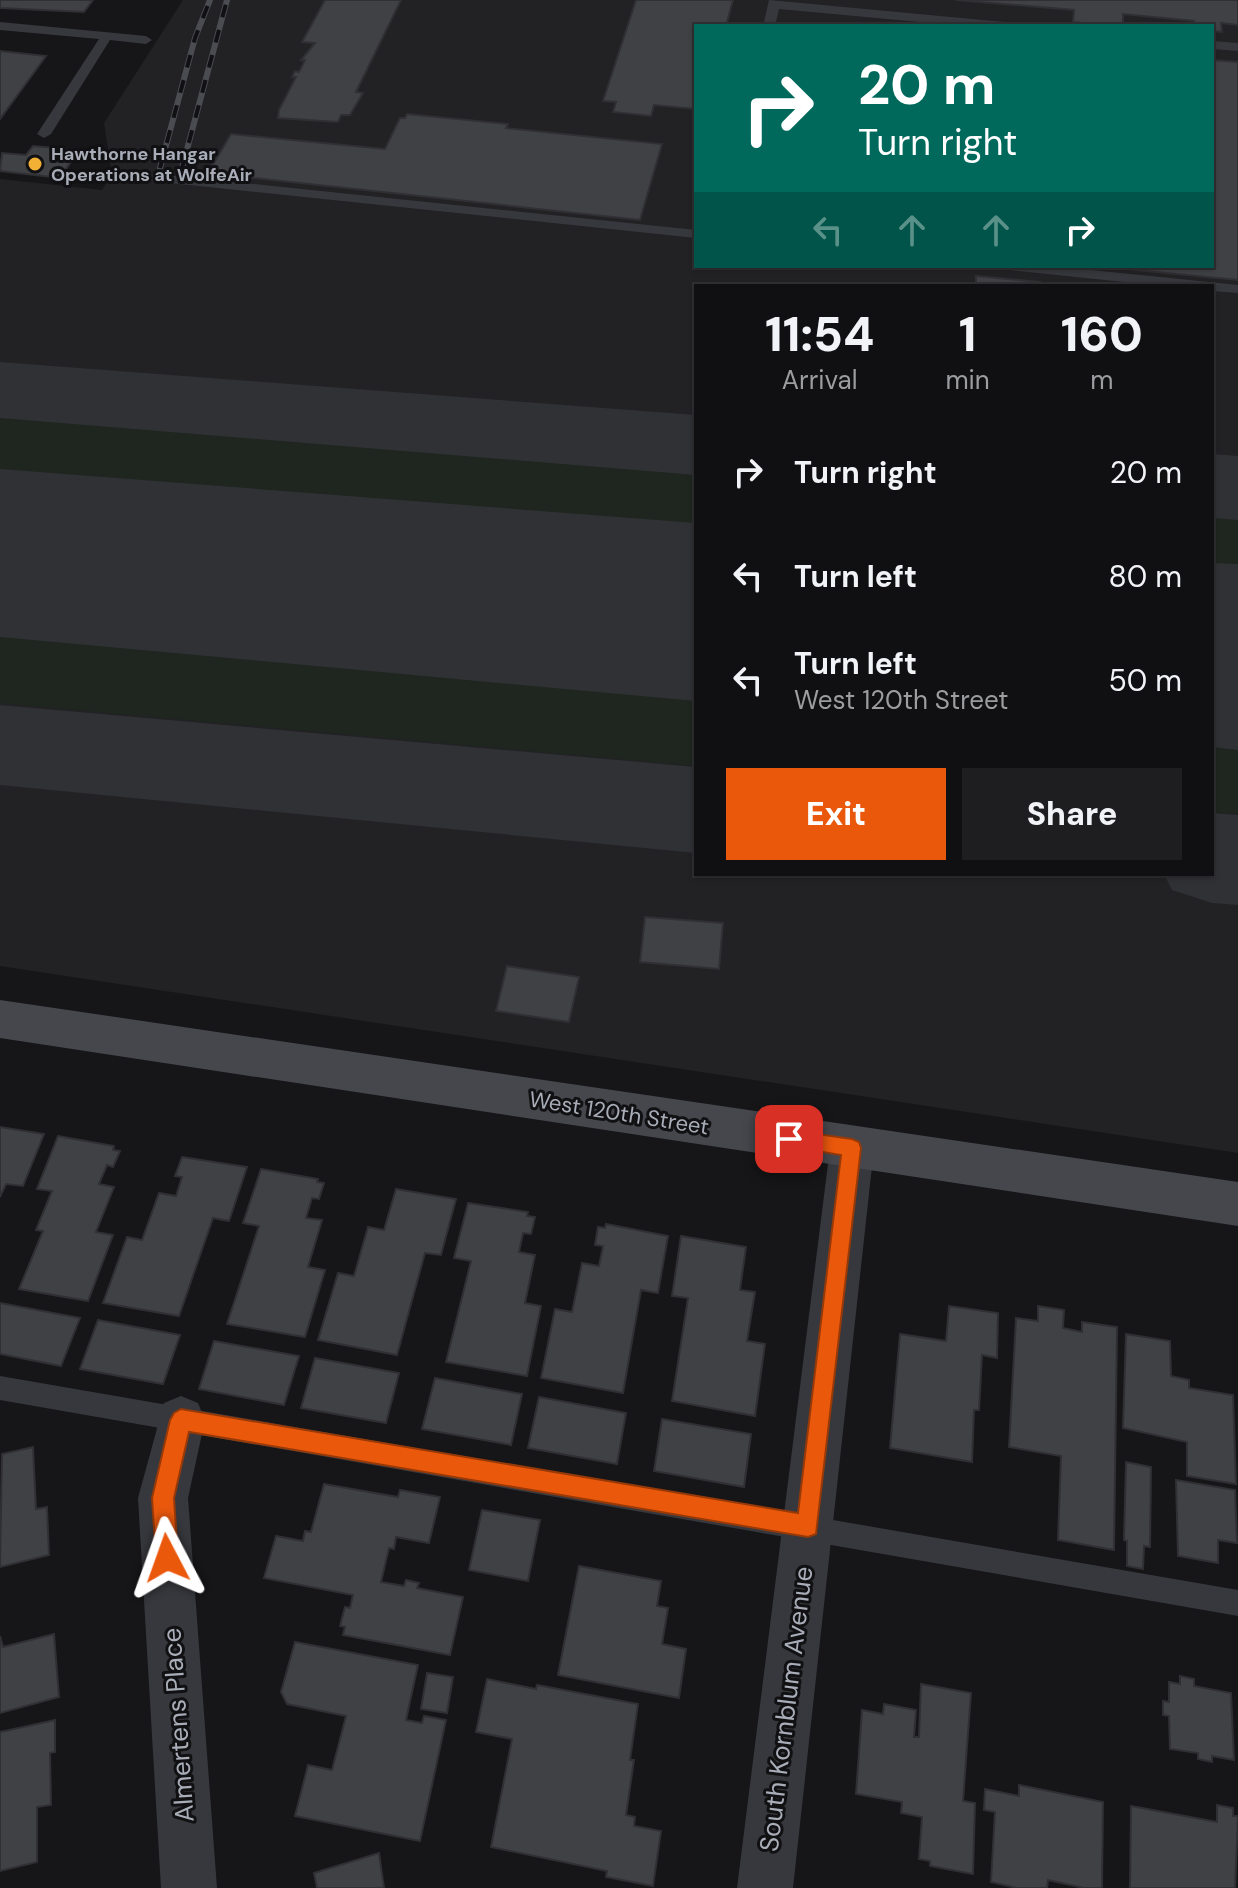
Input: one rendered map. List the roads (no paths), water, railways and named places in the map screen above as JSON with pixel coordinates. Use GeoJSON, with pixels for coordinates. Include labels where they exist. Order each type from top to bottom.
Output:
{"type":"FeatureCollection","features":[{"type":"Feature","properties":{"kind":"main road","name":"West 120th Street"},"geometry":{"type":"LineString","coordinates":[[0,1019],[1238,1204]]}},
{"type":"Feature","properties":{"kind":"street","name":"South Kornblum Avenue"},"geometry":{"type":"LineString","coordinates":[[765,1888],[852,1148]]}},
{"type":"Feature","properties":{"kind":"street","name":"Almertens Place"},"geometry":{"type":"LineString","coordinates":[[181,1420],[163,1498],[189,1888]]}},
{"type":"Feature","properties":{"kind":"lane"},"geometry":{"type":"LineString","coordinates":[[769,24],[774,3],[984,24]]}},
{"type":"Feature","properties":{"kind":"lane"},"geometry":{"type":"LineString","coordinates":[[0,26],[146,40]]}},
{"type":"Feature","properties":{"kind":"lane"},"geometry":{"type":"LineString","coordinates":[[44,134],[107,36]]}},
{"type":"Feature","properties":{"kind":"lane"},"geometry":{"type":"LineString","coordinates":[[1214,45],[1238,47]]}},
{"type":"Feature","properties":{"kind":"lane"},"geometry":{"type":"LineString","coordinates":[[118,174],[694,234]]}},
{"type":"Feature","properties":{"kind":"lane"},"geometry":{"type":"LineString","coordinates":[[1029,268],[1186,284]]}},
{"type":"Feature","properties":{"kind":"lane"},"geometry":{"type":"LineString","coordinates":[[1214,287],[1238,289]]}},
{"type":"Feature","properties":{"kind":"lane"},"geometry":{"type":"LineString","coordinates":[[0,1388],[1238,1603]]}},
{"type":"Feature","properties":{"kind":"railway"},"geometry":{"type":"LineString","coordinates":[[160,168],[195,38],[210,0]]}},
{"type":"Feature","properties":{"kind":"railway"},"geometry":{"type":"LineString","coordinates":[[182,168],[227,0]]}},
{"type":"Feature","properties":{"kind":"place","name":"Hawthorne Hangar Operations at WolfeAir"},"geometry":{"type":"Point","coordinates":[35,164]}}]}
